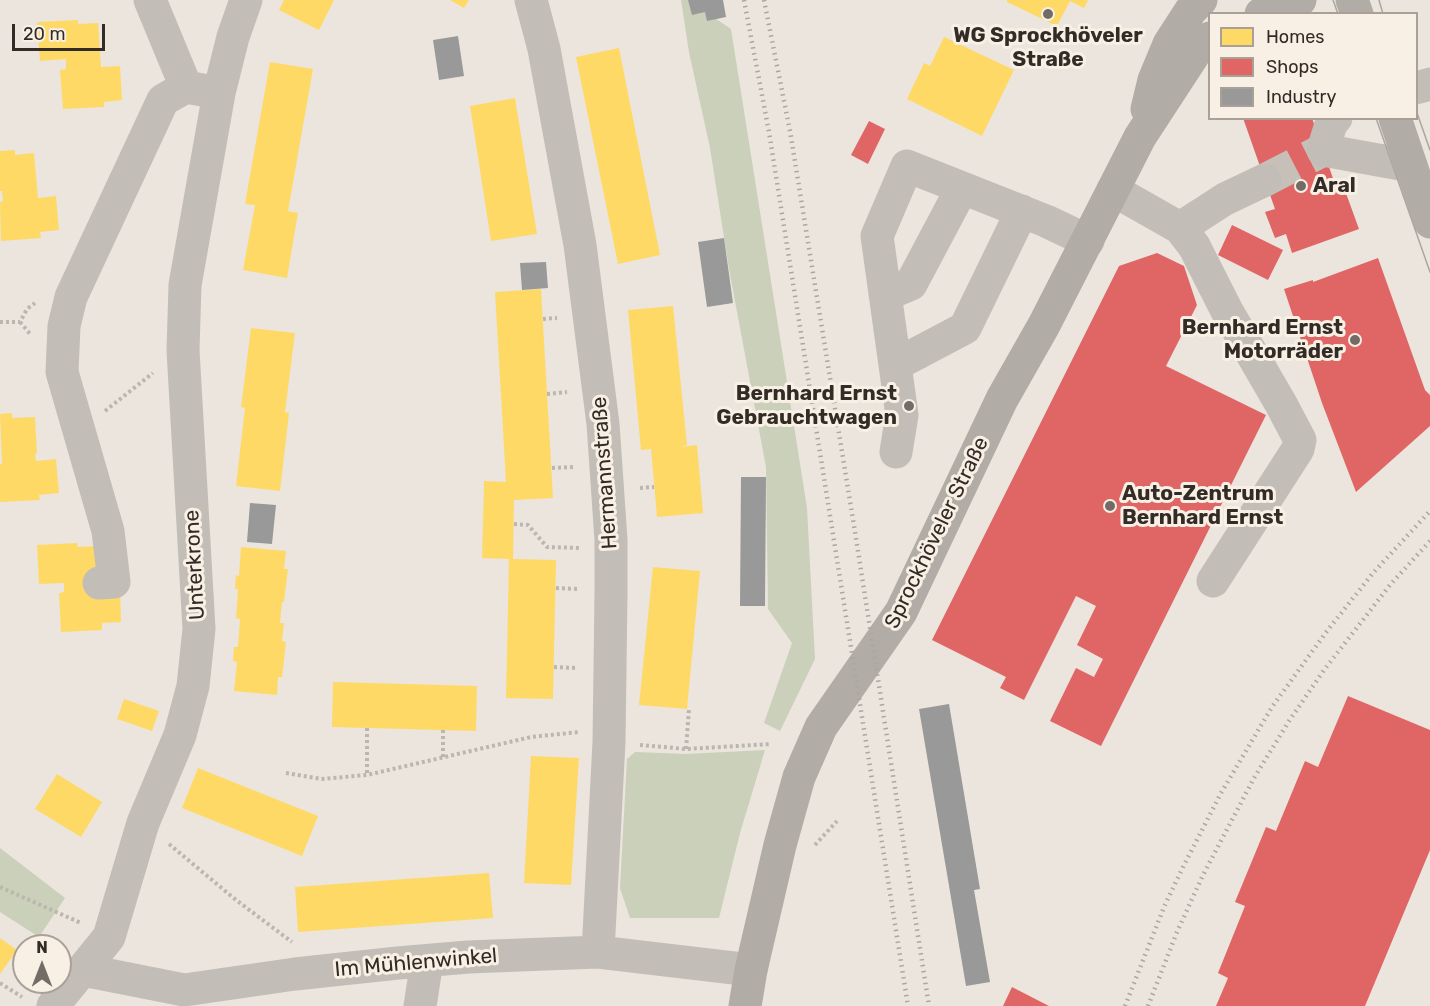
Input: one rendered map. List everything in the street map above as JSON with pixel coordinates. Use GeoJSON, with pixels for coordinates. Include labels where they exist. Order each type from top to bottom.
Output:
{"type":"FeatureCollection","features":[{"type":"Feature","properties":{"kind":"main road","name":"Sprockhöveler Straße"},"geometry":{"type":"LineString","coordinates":[[1140,137],[1154,80],[1169,44],[1191,10],[1201,0]]}},
{"type":"Feature","properties":{"kind":"main road"},"geometry":{"type":"LineString","coordinates":[[1267,12],[1300,0]]}},
{"type":"Feature","properties":{"kind":"main road","name":"Sprockhöveler Straße"},"geometry":{"type":"LineString","coordinates":[[745,1006],[772,875],[799,777],[821,727],[883,639],[909,597],[1002,399],[1044,325],[1140,137],[1202,42],[1208,39]]}},
{"type":"Feature","properties":{"kind":"main road"},"geometry":{"type":"LineString","coordinates":[[1396,120],[1430,222]]}},
{"type":"Feature","properties":{"kind":"street"},"geometry":{"type":"LineString","coordinates":[[150,0],[186,87]]}},
{"type":"Feature","properties":{"kind":"street","name":"Unterkrone"},"geometry":{"type":"LineString","coordinates":[[53,1006],[109,937],[143,823],[180,735],[193,686],[199,629],[183,350],[186,285],[219,93],[233,37],[246,0]]}},
{"type":"Feature","properties":{"kind":"street","name":"Hermannstraße"},"geometry":{"type":"LineString","coordinates":[[531,0],[544,49],[580,245],[603,424],[611,548],[609,736],[598,952]]}},
{"type":"Feature","properties":{"kind":"street"},"geometry":{"type":"LineString","coordinates":[[99,583],[114,582],[108,531],[62,372],[64,326],[71,297],[163,100],[186,87],[219,93]]}},
{"type":"Feature","properties":{"kind":"street"},"geometry":{"type":"LineString","coordinates":[[1334,120],[1330,124],[1323,150],[1411,166]]}},
{"type":"Feature","properties":{"kind":"street"},"geometry":{"type":"LineString","coordinates":[[896,452],[902,415],[877,236],[907,166],[1022,211],[1088,241]]}},
{"type":"Feature","properties":{"kind":"street"},"geometry":{"type":"LineString","coordinates":[[1180,228],[1225,199],[1265,180]]}},
{"type":"Feature","properties":{"kind":"street"},"geometry":{"type":"LineString","coordinates":[[885,295],[911,284],[962,188]]}},
{"type":"Feature","properties":{"kind":"street"},"geometry":{"type":"LineString","coordinates":[[1113,190],[1180,228],[1194,246],[1227,311],[1300,440],[1298,449],[1213,581]]}},
{"type":"Feature","properties":{"kind":"street"},"geometry":{"type":"LineString","coordinates":[[895,364],[965,328],[1022,211]]}},
{"type":"Feature","properties":{"kind":"street","name":"Im Mühlenwinkel"},"geometry":{"type":"LineString","coordinates":[[83,970],[184,990],[295,974],[428,961],[598,952],[751,970]]}},
{"type":"Feature","properties":{"kind":"street"},"geometry":{"type":"LineString","coordinates":[[420,1006],[428,961]]}},
{"type":"Feature","properties":{"kind":"path"},"geometry":{"type":"LineString","coordinates":[[117,402],[159,369]]}},
{"type":"Feature","properties":{"kind":"path"},"geometry":{"type":"LineString","coordinates":[[514,524],[528,525],[547,547],[611,548]]}},
{"type":"Feature","properties":{"kind":"path"},"geometry":{"type":"LineString","coordinates":[[686,749],[689,709]]}},
{"type":"Feature","properties":{"kind":"path"},"geometry":{"type":"LineString","coordinates":[[367,728],[367,775]]}},
{"type":"Feature","properties":{"kind":"path"},"geometry":{"type":"LineString","coordinates":[[443,730],[443,758]]}},
{"type":"Feature","properties":{"kind":"path"},"geometry":{"type":"LineString","coordinates":[[286,773],[321,779],[367,775],[531,737],[609,736],[686,749],[771,744]]}},
{"type":"Feature","properties":{"kind":"path"},"geometry":{"type":"LineString","coordinates":[[143,823],[236,900],[292,941],[295,974]]}},
{"type":"Feature","properties":{"kind":"path"},"geometry":{"type":"LineString","coordinates":[[0,887],[109,937]]}},
{"type":"Feature","properties":{"kind":"green space"},"geometry":{"type":"Polygon","coordinates":[[[681,0],[688,0],[731,29],[807,508],[815,659],[780,731],[764,723],[792,643],[768,609],[766,467],[729,269],[710,148],[689,52],[681,0]]]}},
{"type":"Feature","properties":{"kind":"green space"},"geometry":{"type":"Polygon","coordinates":[[[765,750],[740,833],[719,918],[630,918],[620,888],[627,759],[635,752],[686,754],[765,750]]]}},
{"type":"Feature","properties":{"kind":"green space"},"geometry":{"type":"Polygon","coordinates":[[[0,848],[65,898],[41,934],[34,934],[0,912],[0,848]]]}},
{"type":"Feature","properties":{"kind":"building: Homes"},"geometry":{"type":"Polygon","coordinates":[[[284,0],[334,0],[319,30],[279,10],[284,0]]]}},
{"type":"Feature","properties":{"kind":"building: Homes"},"geometry":{"type":"Polygon","coordinates":[[[450,0],[469,0],[464,8],[450,0]]]}},
{"type":"Feature","properties":{"kind":"building: Homes","name":"WG Sprockhöveler Straße"},"geometry":{"type":"Polygon","coordinates":[[[1007,0],[1088,0],[1084,8],[1070,1],[1057,26],[1007,0]]]}},
{"type":"Feature","properties":{"kind":"building: Homes"},"geometry":{"type":"Polygon","coordinates":[[[78,20],[78,24],[98,23],[101,67],[120,66],[122,100],[104,102],[104,107],[63,109],[60,70],[66,69],[66,59],[40,61],[37,22],[78,20]]]}},
{"type":"Feature","properties":{"kind":"building: Homes"},"geometry":{"type":"Polygon","coordinates":[[[944,37],[1014,70],[982,136],[907,99],[924,63],[930,66],[944,37]]]}},
{"type":"Feature","properties":{"kind":"building: Homes"},"geometry":{"type":"Polygon","coordinates":[[[619,48],[660,255],[618,264],[576,57],[619,48]]]}},
{"type":"Feature","properties":{"kind":"building: Homes"},"geometry":{"type":"Polygon","coordinates":[[[270,62],[313,69],[288,211],[298,213],[287,278],[243,270],[255,205],[245,204],[270,62]]]}},
{"type":"Feature","properties":{"kind":"building: Homes"},"geometry":{"type":"Polygon","coordinates":[[[515,98],[537,234],[491,241],[470,106],[515,98]]]}},
{"type":"Feature","properties":{"kind":"building: Homes"},"geometry":{"type":"Polygon","coordinates":[[[15,150],[15,155],[34,153],[38,198],[56,196],[59,230],[40,232],[41,238],[1,241],[0,202],[3,201],[2,191],[0,191],[0,151],[15,150]]]}},
{"type":"Feature","properties":{"kind":"building: Homes"},"geometry":{"type":"Polygon","coordinates":[[[541,289],[553,498],[514,500],[513,559],[556,560],[553,699],[506,698],[509,559],[482,558],[484,481],[506,482],[495,292],[541,289]]]}},
{"type":"Feature","properties":{"kind":"building: Homes"},"geometry":{"type":"Polygon","coordinates":[[[673,306],[687,445],[680,447],[697,445],[703,513],[657,517],[651,449],[641,450],[628,310],[673,306]]]}},
{"type":"Feature","properties":{"kind":"building: Homes"},"geometry":{"type":"Polygon","coordinates":[[[251,328],[295,333],[285,412],[289,413],[280,491],[236,486],[245,408],[241,407],[251,328]]]}},
{"type":"Feature","properties":{"kind":"building: Homes"},"geometry":{"type":"Polygon","coordinates":[[[12,413],[12,418],[35,417],[36,461],[56,459],[59,493],[39,495],[40,500],[0,502],[0,464],[2,464],[0,414],[12,413]]]}},
{"type":"Feature","properties":{"kind":"building: Homes"},"geometry":{"type":"Polygon","coordinates":[[[77,543],[78,547],[97,546],[120,589],[121,622],[102,623],[102,630],[61,632],[59,593],[64,592],[64,583],[39,584],[37,545],[77,543]]]}},
{"type":"Feature","properties":{"kind":"building: Homes"},"geometry":{"type":"Polygon","coordinates":[[[241,547],[286,551],[284,569],[288,569],[280,623],[284,623],[282,641],[286,642],[282,677],[278,677],[277,695],[234,691],[237,662],[233,661],[234,647],[238,647],[240,619],[236,618],[238,589],[235,589],[236,575],[239,576],[241,547]]]}},
{"type":"Feature","properties":{"kind":"building: Homes"},"geometry":{"type":"Polygon","coordinates":[[[653,567],[700,571],[687,709],[639,705],[653,567]]]}},
{"type":"Feature","properties":{"kind":"building: Homes"},"geometry":{"type":"Polygon","coordinates":[[[333,682],[477,686],[476,731],[332,727],[333,682]]]}},
{"type":"Feature","properties":{"kind":"building: Homes"},"geometry":{"type":"Polygon","coordinates":[[[124,699],[159,711],[152,731],[117,719],[124,699]]]}},
{"type":"Feature","properties":{"kind":"building: Homes"},"geometry":{"type":"Polygon","coordinates":[[[531,756],[579,758],[571,885],[524,883],[531,756]]]}},
{"type":"Feature","properties":{"kind":"building: Homes"},"geometry":{"type":"Polygon","coordinates":[[[198,768],[318,816],[302,856],[182,808],[198,768]]]}},
{"type":"Feature","properties":{"kind":"building: Homes"},"geometry":{"type":"Polygon","coordinates":[[[57,774],[102,802],[81,837],[35,809],[57,774]]]}},
{"type":"Feature","properties":{"kind":"building: Homes"},"geometry":{"type":"Polygon","coordinates":[[[489,873],[493,918],[298,932],[295,887],[489,873]]]}},
{"type":"Feature","properties":{"kind":"building: Homes"},"geometry":{"type":"Polygon","coordinates":[[[0,938],[12,946],[12,957],[0,974],[0,938]]]}},
{"type":"Feature","properties":{"kind":"building: Shops","name":"Aral"},"geometry":{"type":"Polygon","coordinates":[[[1244,120],[1313,120],[1336,187],[1343,185],[1359,229],[1292,253],[1286,234],[1275,238],[1265,212],[1275,209],[1244,120]]]}},
{"type":"Feature","properties":{"kind":"building: Shops"},"geometry":{"type":"Polygon","coordinates":[[[869,121],[885,129],[868,164],[851,155],[869,121]]]}},
{"type":"Feature","properties":{"kind":"building: Shops"},"geometry":{"type":"Polygon","coordinates":[[[1232,225],[1283,250],[1268,280],[1218,255],[1232,225]]]}},
{"type":"Feature","properties":{"kind":"building: Shops","name":"Auto-Zentrum Bernhard Ernst"},"geometry":{"type":"Polygon","coordinates":[[[1157,253],[1184,266],[1197,305],[1166,366],[1266,415],[1101,746],[1050,721],[1076,668],[1094,677],[1103,659],[1077,645],[1096,606],[1076,596],[1024,700],[1000,688],[1006,677],[932,640],[1119,266],[1157,253]]]}},
{"type":"Feature","properties":{"kind":"building: Shops","name":"Bernhard Ernst Motorräder"},"geometry":{"type":"Polygon","coordinates":[[[1378,258],[1425,390],[1430,395],[1430,426],[1356,492],[1322,403],[1284,289],[1313,280],[1313,282],[1378,258]]]}},
{"type":"Feature","properties":{"kind":"building: Shops"},"geometry":{"type":"Polygon","coordinates":[[[1348,696],[1430,730],[1430,850],[1365,1006],[1216,1006],[1228,978],[1218,973],[1245,906],[1235,902],[1266,827],[1276,831],[1305,761],[1318,767],[1348,696]]]}},
{"type":"Feature","properties":{"kind":"building: Shops"},"geometry":{"type":"Polygon","coordinates":[[[1012,987],[1049,1006],[1003,1006],[1012,987]]]}},
{"type":"Feature","properties":{"kind":"building: Industry"},"geometry":{"type":"Polygon","coordinates":[[[688,0],[723,0],[726,17],[707,21],[705,12],[692,15],[688,0]]]}},
{"type":"Feature","properties":{"kind":"building: Industry"},"geometry":{"type":"Polygon","coordinates":[[[458,36],[464,76],[439,80],[433,40],[458,36]]]}},
{"type":"Feature","properties":{"kind":"building: Industry"},"geometry":{"type":"Polygon","coordinates":[[[724,238],[733,303],[707,307],[698,242],[724,238]]]}},
{"type":"Feature","properties":{"kind":"building: Industry"},"geometry":{"type":"Polygon","coordinates":[[[546,262],[548,288],[522,290],[520,263],[546,262]]]}},
{"type":"Feature","properties":{"kind":"building: Industry"},"geometry":{"type":"Polygon","coordinates":[[[741,477],[766,477],[765,606],[740,606],[741,477]]]}},
{"type":"Feature","properties":{"kind":"building: Industry"},"geometry":{"type":"Polygon","coordinates":[[[250,503],[276,505],[272,544],[247,542],[250,503]]]}},
{"type":"Feature","properties":{"kind":"building: Industry"},"geometry":{"type":"Polygon","coordinates":[[[949,704],[980,889],[974,890],[990,982],[966,986],[919,709],[949,704]]]}},
{"type":"Feature","properties":{"kind":"tunnel"},"geometry":{"type":"LineString","coordinates":[[1265,180],[1323,150]]}},
{"type":"Feature","properties":{"kind":"tram line"},"geometry":{"type":"LineString","coordinates":[[1333,0],[1337,12]]}},
{"type":"Feature","properties":{"kind":"tram line"},"geometry":{"type":"LineString","coordinates":[[1379,0],[1382,12]]}},
{"type":"Feature","properties":{"kind":"tram line"},"geometry":{"type":"LineString","coordinates":[[1418,116],[1430,150]]}},
{"type":"Feature","properties":{"kind":"tram line"},"geometry":{"type":"LineString","coordinates":[[1377,120],[1430,272]]}},
{"type":"Feature","properties":{"kind":"railway"},"geometry":{"type":"LineString","coordinates":[[744,0],[769,132],[908,1006]]}},
{"type":"Feature","properties":{"kind":"railway"},"geometry":{"type":"LineString","coordinates":[[764,0],[790,131],[929,1006]]}},
{"type":"Feature","properties":{"kind":"railway"},"geometry":{"type":"LineString","coordinates":[[1125,1006],[1164,907],[1183,867],[1221,793],[1272,707],[1327,631],[1373,573],[1430,511]]}},
{"type":"Feature","properties":{"kind":"railway"},"geometry":{"type":"LineString","coordinates":[[1148,1006],[1177,932],[1203,875],[1254,778],[1324,670],[1390,585],[1430,541]]}},
{"type":"Feature","properties":{"kind":"place","name":"WG Sprockhöveler Straße"},"geometry":{"type":"Point","coordinates":[1048,14]}},
{"type":"Feature","properties":{"kind":"place","name":"Aral"},"geometry":{"type":"Point","coordinates":[1301,186]}},
{"type":"Feature","properties":{"kind":"place","name":"Bernhard Ernst Motorräder"},"geometry":{"type":"Point","coordinates":[1355,340]}},
{"type":"Feature","properties":{"kind":"place","name":"Bernhard Ernst Gebrauchtwagen"},"geometry":{"type":"Point","coordinates":[909,406]}},
{"type":"Feature","properties":{"kind":"place","name":"Auto-Zentrum Bernhard Ernst"},"geometry":{"type":"Point","coordinates":[1110,506]}}]}
